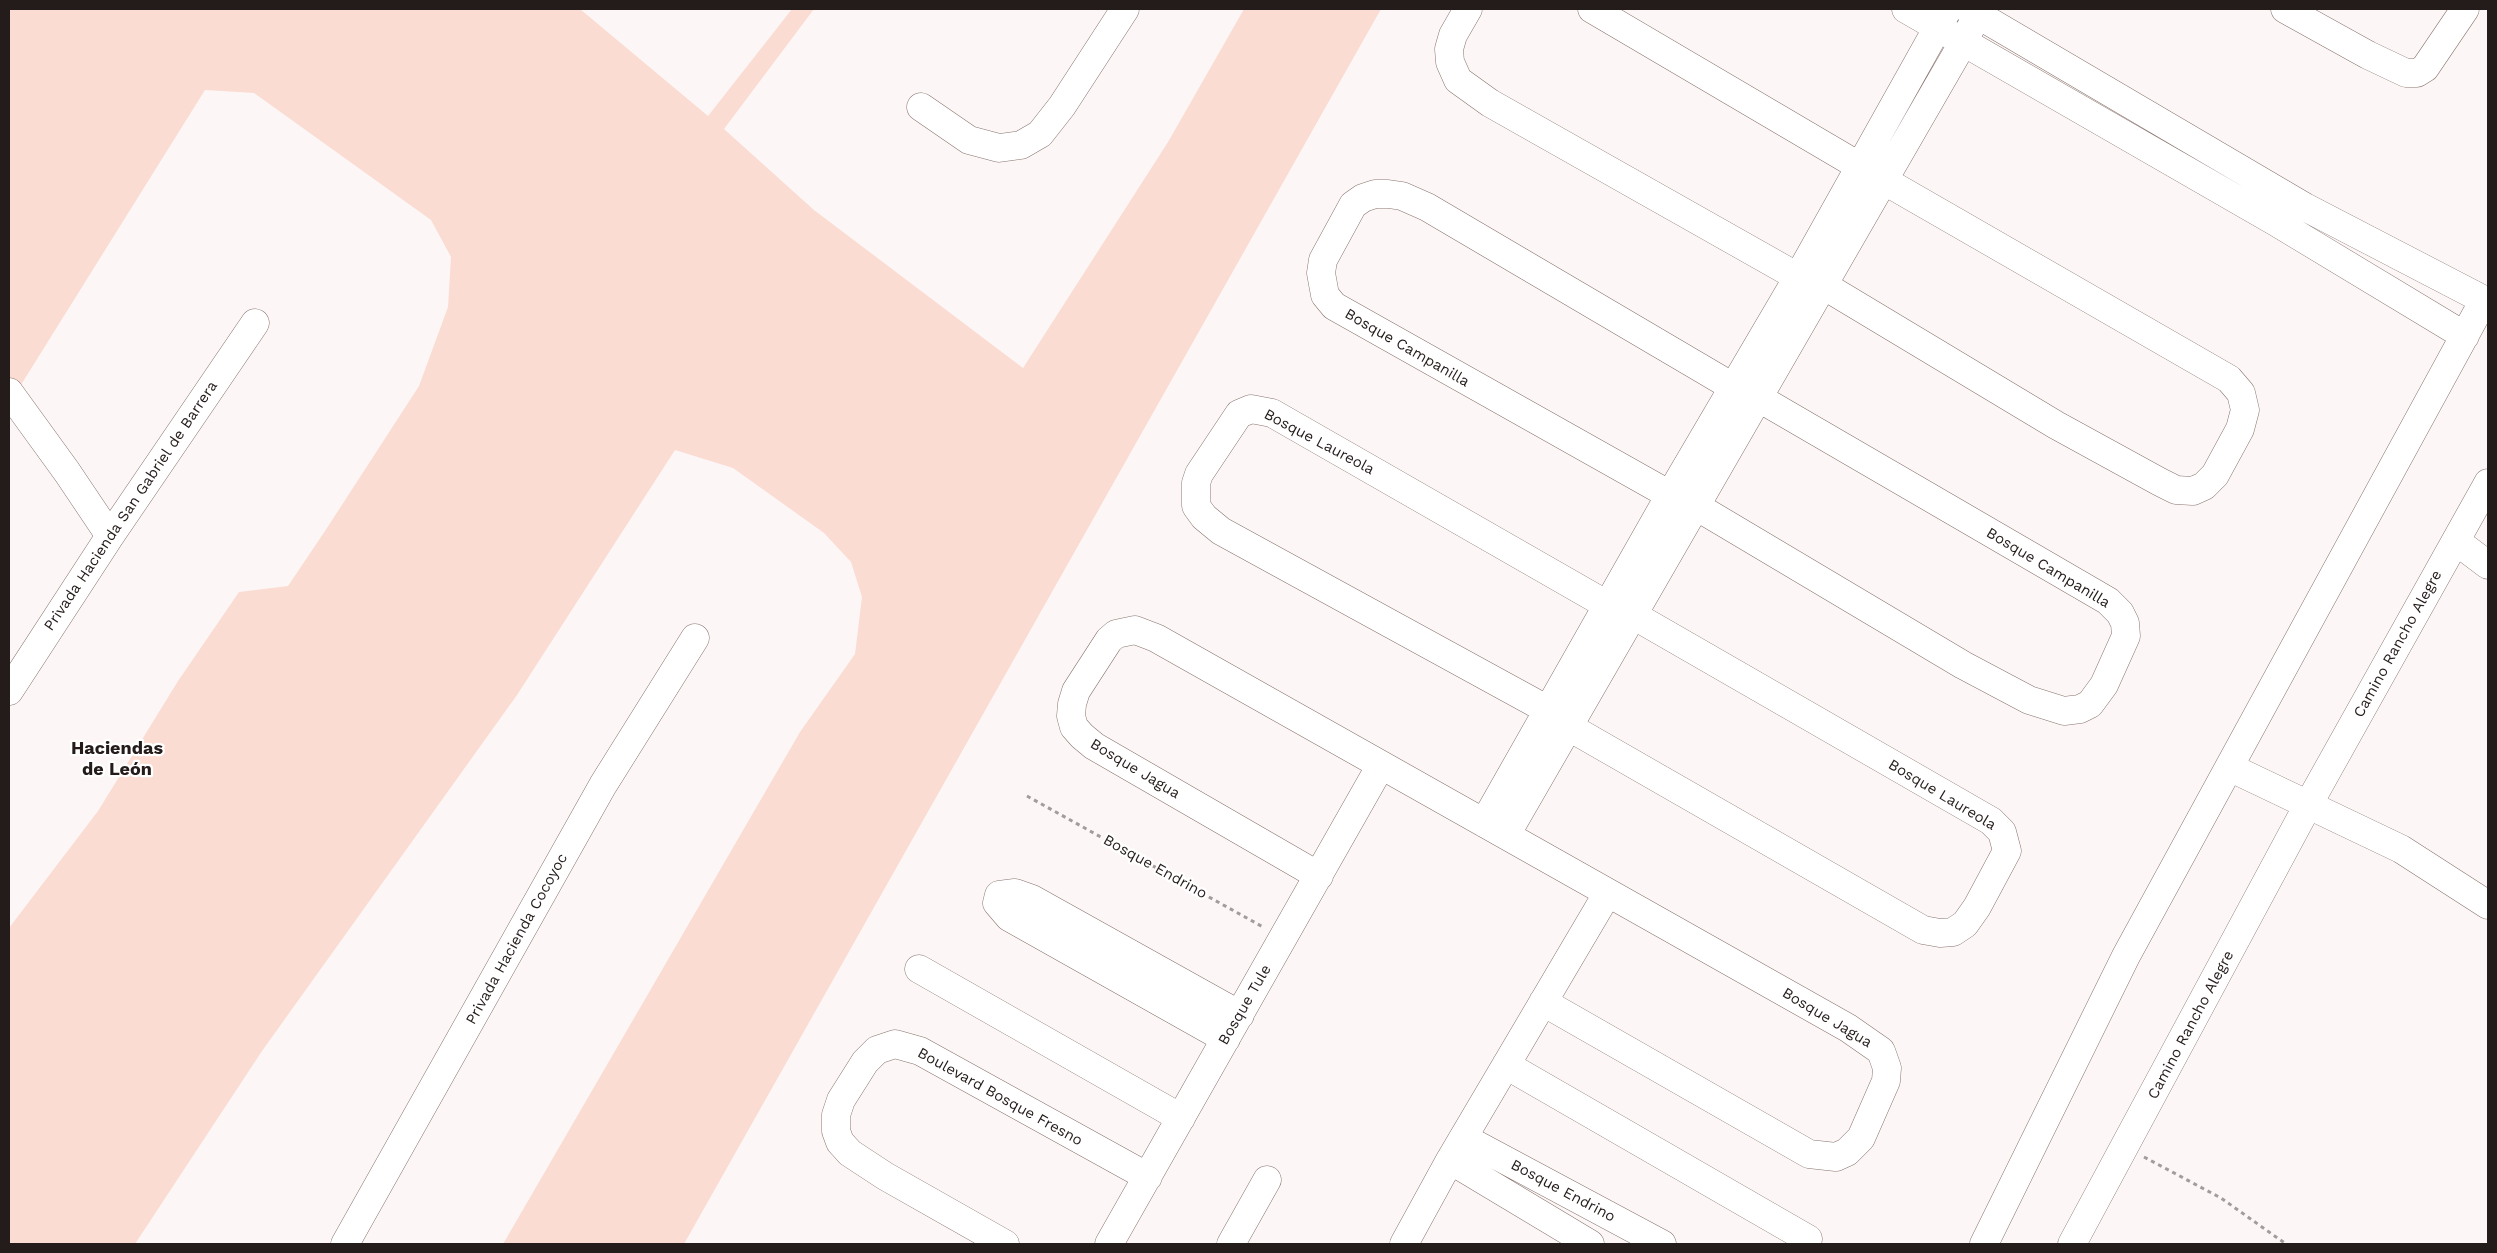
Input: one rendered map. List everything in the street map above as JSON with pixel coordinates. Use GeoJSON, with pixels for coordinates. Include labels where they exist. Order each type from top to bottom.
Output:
{"type":"FeatureCollection","features":[{"type":"Feature","properties":{"kind":"street"},"geometry":{"type":"LineString","coordinates":[[921,107],[969,140],[998,148],[1021,145],[1040,134],[1062,106],[1125,9]]}},
{"type":"Feature","properties":{"kind":"street"},"geometry":{"type":"LineString","coordinates":[[1468,9],[1453,35],[1449,49],[1450,62],[1458,80],[1490,103],[1810,281],[2056,425],[2160,482],[2176,490],[2193,491],[2204,486],[2215,475],[2240,429],[2245,410],[2241,393],[2229,379],[1882,180]]}},
{"type":"Feature","properties":{"kind":"street"},"geometry":{"type":"LineString","coordinates":[[1592,9],[1859,166]]}},
{"type":"Feature","properties":{"kind":"street"},"geometry":{"type":"LineString","coordinates":[[1906,9],[1943,18],[1964,40],[2465,336]]}},
{"type":"Feature","properties":{"kind":"street"},"geometry":{"type":"LineString","coordinates":[[2285,9],[2368,56],[2406,73],[2417,74],[2425,68],[2464,9]]}},
{"type":"Feature","properties":{"kind":"street"},"geometry":{"type":"LineString","coordinates":[[1496,829],[1569,727],[1621,610],[1682,500],[1810,281],[1882,180],[1964,40],[1975,11],[2305,207],[2484,300],[2126,956],[1984,1244]]}},
{"type":"Feature","properties":{"kind":"street"},"geometry":{"type":"LineString","coordinates":[[1810,281],[1859,166],[1943,18]]}},
{"type":"Feature","properties":{"kind":"street","name":"Bosque Campanilla"},"geometry":{"type":"LineString","coordinates":[[1375,194],[1388,194],[1402,196],[1426,207],[2108,601],[2120,613],[2125,624],[2126,636],[2104,685],[2090,704],[2080,709],[2064,711],[2029,700],[1963,665],[1682,500],[1334,306],[1325,295],[1322,282],[1323,260],[1353,205],[1362,198],[1375,194]]}},
{"type":"Feature","properties":{"kind":"street"},"geometry":{"type":"LineString","coordinates":[[2354,270],[2372,241]]}},
{"type":"Feature","properties":{"kind":"street","name":"Privada Hacienda San Gabriel de Barrera"},"geometry":{"type":"LineString","coordinates":[[9,691],[110,536],[255,322]]}},
{"type":"Feature","properties":{"kind":"street"},"geometry":{"type":"LineString","coordinates":[[9,392],[68,472],[110,536]]}},
{"type":"Feature","properties":{"kind":"street","name":"Bosque Laureola"},"geometry":{"type":"LineString","coordinates":[[1548,710],[1221,530],[1204,517],[1196,506],[1196,483],[1239,414],[1251,409],[1272,413],[1621,610],[1998,827],[2006,840],[2007,852],[1977,907],[1965,924],[1953,932],[1940,933],[1923,930],[1569,727]]}},
{"type":"Feature","properties":{"kind":"street","name":"Camino Rancho Alegre"},"geometry":{"type":"LineString","coordinates":[[2072,1244],[2126,1147],[2308,805],[2488,482]]}},
{"type":"Feature","properties":{"kind":"street"},"geometry":{"type":"LineString","coordinates":[[2456,541],[2488,565]]}},
{"type":"Feature","properties":{"kind":"street"},"geometry":{"type":"LineString","coordinates":[[1496,829],[1548,710],[1621,610]]}},
{"type":"Feature","properties":{"kind":"street","name":"Bosque Jagua"},"geometry":{"type":"LineString","coordinates":[[1319,876],[1094,746],[1074,727],[1071,716],[1076,691],[1109,640],[1116,634],[1135,630],[1156,638],[1496,829],[1607,894],[1848,1028],[1876,1047],[1885,1061],[1886,1081],[1860,1138],[1847,1152],[1836,1156],[1809,1154],[1543,1002]]}},
{"type":"Feature","properties":{"kind":"street","name":"Privada Hacienda Cocoyoc"},"geometry":{"type":"LineString","coordinates":[[345,1244],[603,785],[695,638]]}},
{"type":"Feature","properties":{"kind":"street","name":"Bosque Tule"},"geometry":{"type":"LineString","coordinates":[[1110,1244],[1381,765]]}},
{"type":"Feature","properties":{"kind":"street"},"geometry":{"type":"LineString","coordinates":[[2229,767],[2401,850],[2488,905]]}},
{"type":"Feature","properties":{"kind":"street"},"geometry":{"type":"LineString","coordinates":[[1226,1039],[1009,917],[997,903],[998,895],[1015,892],[1032,899],[1240,1015]]}},
{"type":"Feature","properties":{"kind":"street"},"geometry":{"type":"LineString","coordinates":[[1404,1244],[1450,1160],[1607,894]]}},
{"type":"Feature","properties":{"kind":"street"},"geometry":{"type":"LineString","coordinates":[[919,969],[1181,1118]]}},
{"type":"Feature","properties":{"kind":"street","name":"Boulevard Bosque Fresno"},"geometry":{"type":"LineString","coordinates":[[1005,1244],[885,1176],[850,1153],[840,1142],[836,1131],[836,1116],[841,1100],[865,1062],[877,1050],[895,1044],[920,1051],[1148,1177]]}},
{"type":"Feature","properties":{"kind":"street"},"geometry":{"type":"LineString","coordinates":[[1506,1065],[1808,1239]]}},
{"type":"Feature","properties":{"kind":"street","name":"Bosque Endrino"},"geometry":{"type":"LineString","coordinates":[[1464,1138],[1662,1244]]}},
{"type":"Feature","properties":{"kind":"street","name":"Bosque Endrino"},"geometry":{"type":"LineString","coordinates":[[1450,1160],[1590,1244]]}},
{"type":"Feature","properties":{"kind":"street"},"geometry":{"type":"LineString","coordinates":[[1231,1244],[1267,1180]]}},
{"type":"Feature","properties":{"kind":"path","name":"Bosque Endrino"},"geometry":{"type":"LineString","coordinates":[[1027,796],[1283,938]]}},
{"type":"Feature","properties":{"kind":"path"},"geometry":{"type":"LineString","coordinates":[[2126,1147],[2221,1198],[2286,1244]]}},
{"type":"Feature","properties":{"kind":"shaded area"},"geometry":{"type":"Polygon","coordinates":[[[9,9],[580,9],[708,116],[792,9],[814,9],[724,129],[814,210],[1023,368],[1168,142],[1244,9],[1381,9],[684,1244],[503,1244],[800,732],[855,654],[862,597],[851,562],[824,533],[733,468],[675,450],[517,695],[262,1051],[135,1244],[9,1244],[9,928],[98,811],[178,681],[239,592],[288,586],[325,531],[419,386],[448,307],[451,257],[431,220],[254,93],[205,90],[9,404],[9,9]]]}},
{"type":"Feature","properties":{"kind":"district","name":"Haciendas de León"},"geometry":{"type":"Point","coordinates":[117,760]}}]}
